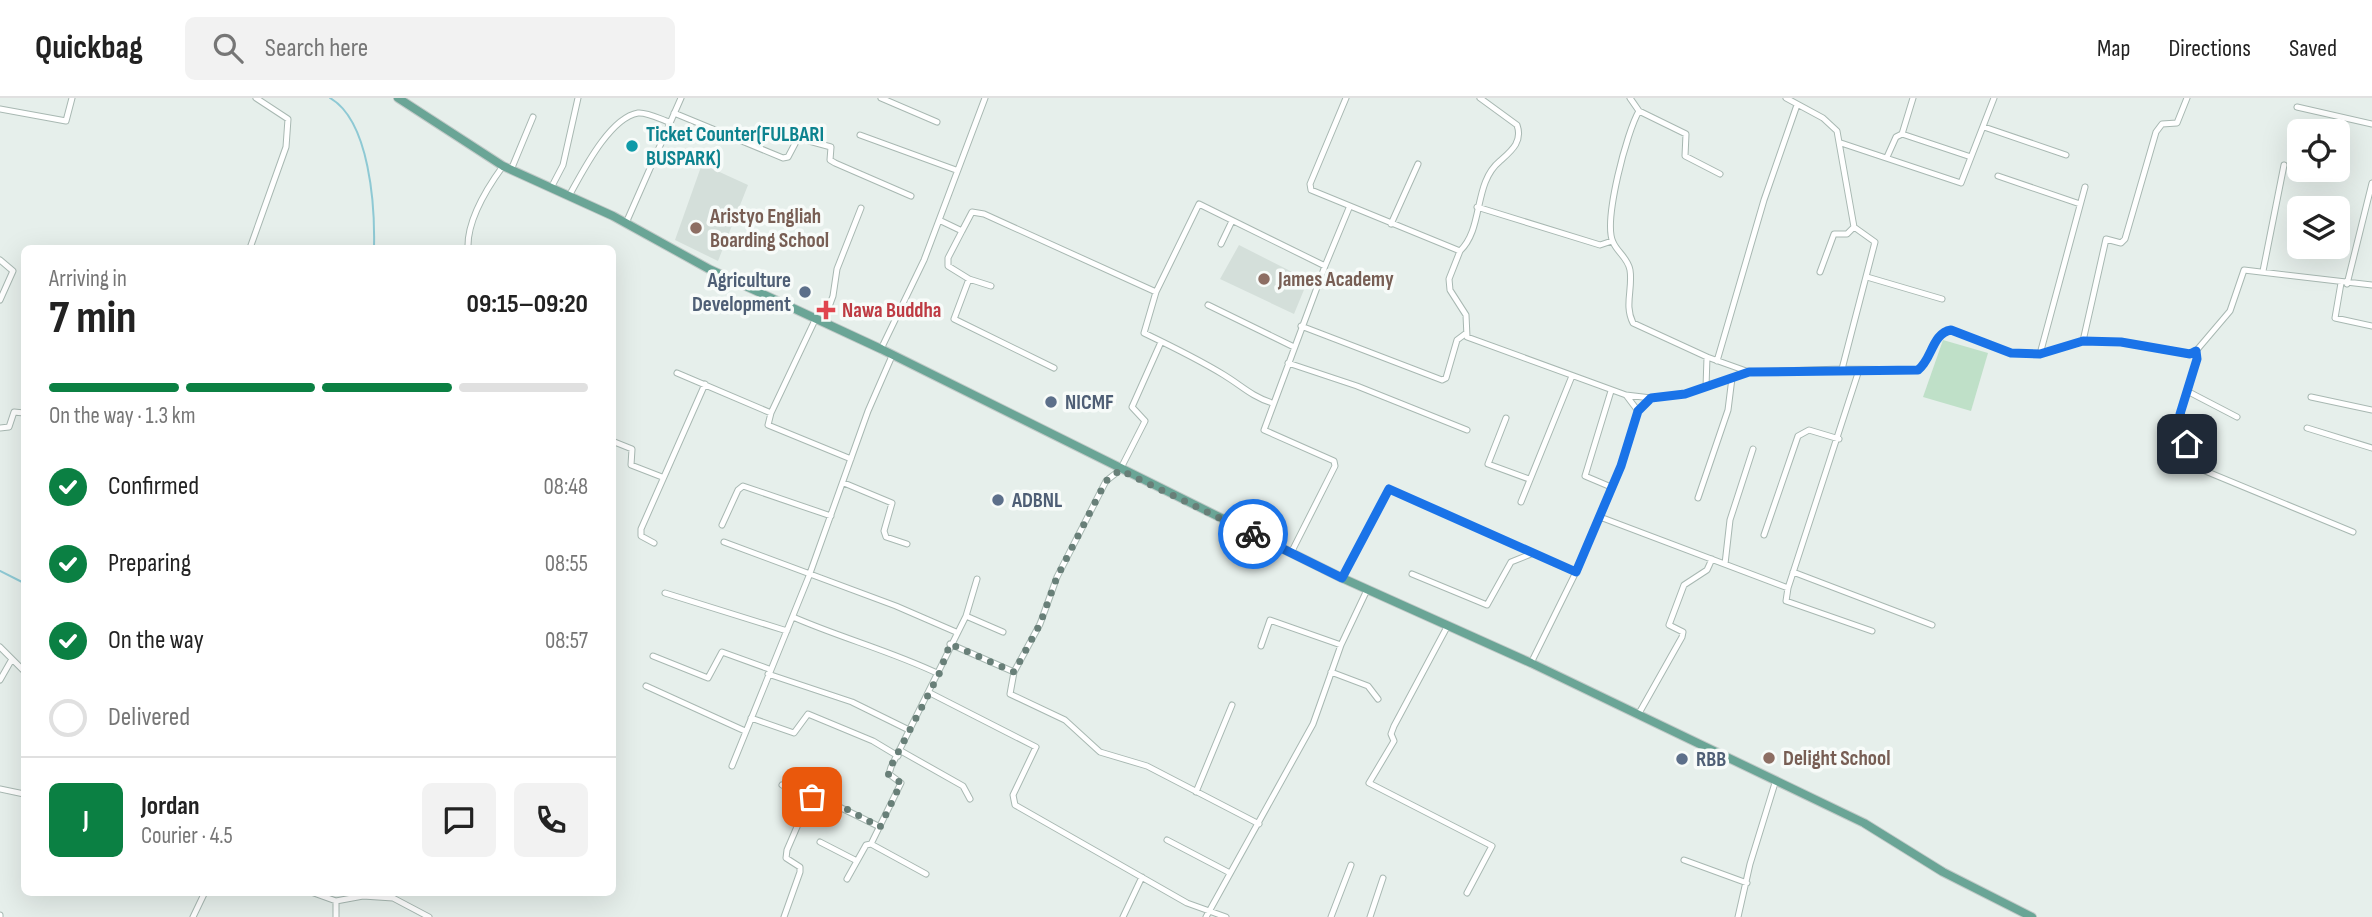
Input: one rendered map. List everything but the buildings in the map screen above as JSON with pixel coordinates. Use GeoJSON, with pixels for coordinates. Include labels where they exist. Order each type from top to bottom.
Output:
{"type":"FeatureCollection","features":[{"type":"Feature","properties":{"kind":"main road"},"geometry":{"type":"LineString","coordinates":[[398,98],[507,168],[626,223],[709,269],[881,349],[1342,578],[1531,663],[1864,824],[1943,872],[2032,917]]}},
{"type":"Feature","properties":{"kind":"street"},"geometry":{"type":"LineString","coordinates":[[0,109],[66,121],[72,98]]}},
{"type":"Feature","properties":{"kind":"street"},"geometry":{"type":"LineString","coordinates":[[251,245],[286,147],[288,119],[256,98]]}},
{"type":"Feature","properties":{"kind":"street"},"geometry":{"type":"LineString","coordinates":[[551,188],[562,164],[578,98]]}},
{"type":"Feature","properties":{"kind":"street"},"geometry":{"type":"LineString","coordinates":[[626,223],[681,98]]}},
{"type":"Feature","properties":{"kind":"street"},"geometry":{"type":"LineString","coordinates":[[881,98],[937,122]]}},
{"type":"Feature","properties":{"kind":"street"},"geometry":{"type":"LineString","coordinates":[[881,349],[939,220],[985,98]]}},
{"type":"Feature","properties":{"kind":"street"},"geometry":{"type":"LineString","coordinates":[[1346,98],[1310,184],[1311,190],[1349,208],[1460,251]]}},
{"type":"Feature","properties":{"kind":"street"},"geometry":{"type":"LineString","coordinates":[[1465,334],[1466,315],[1450,290],[1449,279],[1471,232],[1486,180],[1497,163],[1512,152],[1520,131],[1517,125],[1480,98]]}},
{"type":"Feature","properties":{"kind":"street"},"geometry":{"type":"LineString","coordinates":[[1630,98],[1639,111],[1686,134],[1685,156],[1720,174]]}},
{"type":"Feature","properties":{"kind":"street"},"geometry":{"type":"LineString","coordinates":[[1786,98],[1823,118],[1837,131],[1842,143],[1854,227],[1875,242],[1842,369]]}},
{"type":"Feature","properties":{"kind":"street"},"geometry":{"type":"LineString","coordinates":[[1902,134],[1913,98]]}},
{"type":"Feature","properties":{"kind":"street"},"geometry":{"type":"LineString","coordinates":[[1842,143],[1961,183],[1994,98]]}},
{"type":"Feature","properties":{"kind":"street"},"geometry":{"type":"LineString","coordinates":[[2083,341],[2106,239],[2121,243],[2125,239],[2159,126],[2177,123],[2187,98]]}},
{"type":"Feature","properties":{"kind":"street"},"geometry":{"type":"LineString","coordinates":[[1717,361],[1763,200],[1797,105]]}},
{"type":"Feature","properties":{"kind":"street"},"geometry":{"type":"LineString","coordinates":[[2297,107],[2372,124]]}},
{"type":"Feature","properties":{"kind":"street"},"geometry":{"type":"LineString","coordinates":[[1639,111],[1622,150],[1612,241],[1630,270],[1628,312],[1633,323],[1707,357],[1749,372]]}},
{"type":"Feature","properties":{"kind":"street"},"geometry":{"type":"LineString","coordinates":[[569,197],[591,156],[625,117],[640,113],[669,122]]}},
{"type":"Feature","properties":{"kind":"street"},"geometry":{"type":"LineString","coordinates":[[674,113],[783,158],[788,157],[798,138],[820,142],[831,147],[830,160],[911,196]]}},
{"type":"Feature","properties":{"kind":"street"},"geometry":{"type":"LineString","coordinates":[[468,245],[467,234],[488,186],[507,168],[533,117]]}},
{"type":"Feature","properties":{"kind":"street"},"geometry":{"type":"LineString","coordinates":[[1984,127],[2066,155]]}},
{"type":"Feature","properties":{"kind":"street"},"geometry":{"type":"LineString","coordinates":[[1886,157],[1896,137],[1902,134],[1971,157]]}},
{"type":"Feature","properties":{"kind":"street"},"geometry":{"type":"LineString","coordinates":[[860,135],[956,170]]}},
{"type":"Feature","properties":{"kind":"street"},"geometry":{"type":"LineString","coordinates":[[1391,224],[1418,164]]}},
{"type":"Feature","properties":{"kind":"street"},"geometry":{"type":"LineString","coordinates":[[2263,271],[2284,165]]}},
{"type":"Feature","properties":{"kind":"street"},"geometry":{"type":"LineString","coordinates":[[1998,177],[2080,204]]}},
{"type":"Feature","properties":{"kind":"street"},"geometry":{"type":"LineString","coordinates":[[2372,183],[2335,318],[2372,326]]}},
{"type":"Feature","properties":{"kind":"street"},"geometry":{"type":"LineString","coordinates":[[2040,354],[2085,187]]}},
{"type":"Feature","properties":{"kind":"street"},"geometry":{"type":"LineString","coordinates":[[1272,403],[1250,396],[1228,377],[1143,331],[1156,292],[1198,205],[1325,266]]}},
{"type":"Feature","properties":{"kind":"street"},"geometry":{"type":"LineString","coordinates":[[1477,207],[1600,245],[1612,241]]}},
{"type":"Feature","properties":{"kind":"street"},"geometry":{"type":"LineString","coordinates":[[851,459],[768,425],[771,412],[833,296],[837,269],[861,208]]}},
{"type":"Feature","properties":{"kind":"street"},"geometry":{"type":"LineString","coordinates":[[1291,553],[1335,466],[1334,460],[1264,430],[1301,326],[1349,208]]}},
{"type":"Feature","properties":{"kind":"street"},"geometry":{"type":"LineString","coordinates":[[991,286],[969,279],[948,266],[948,258],[972,212],[984,214],[1156,292]]}},
{"type":"Feature","properties":{"kind":"street"},"geometry":{"type":"LineString","coordinates":[[939,220],[962,231]]}},
{"type":"Feature","properties":{"kind":"street"},"geometry":{"type":"LineString","coordinates":[[1222,244],[1232,221]]}},
{"type":"Feature","properties":{"kind":"street"},"geometry":{"type":"LineString","coordinates":[[1820,272],[1833,234],[1847,234],[1854,227]]}},
{"type":"Feature","properties":{"kind":"street"},"geometry":{"type":"LineString","coordinates":[[0,260],[13,271],[0,300]]}},
{"type":"Feature","properties":{"kind":"street"},"geometry":{"type":"LineString","coordinates":[[1465,334],[1611,391],[1651,398],[1685,394],[1749,372],[1918,370],[1924,366],[1940,335],[1951,330],[2011,353],[2040,354],[2083,341],[2121,342],[2190,354],[2196,351],[2230,311],[2245,271],[2372,285]]}},
{"type":"Feature","properties":{"kind":"street"},"geometry":{"type":"LineString","coordinates":[[1867,278],[1942,299]]}},
{"type":"Feature","properties":{"kind":"street"},"geometry":{"type":"LineString","coordinates":[[969,279],[954,319],[1054,368]]}},
{"type":"Feature","properties":{"kind":"street"},"geometry":{"type":"LineString","coordinates":[[1208,305],[1293,347]]}},
{"type":"Feature","properties":{"kind":"street"},"geometry":{"type":"LineString","coordinates":[[1301,326],[1442,380],[1446,378],[1457,340],[1465,334]]}},
{"type":"Feature","properties":{"kind":"street"},"geometry":{"type":"LineString","coordinates":[[1161,342],[1132,407],[1145,421],[1120,470],[1106,481],[1057,577],[1040,624],[1014,672],[1010,694],[1065,720],[1100,752],[1147,766],[1259,824]]}},
{"type":"Feature","properties":{"kind":"street"},"geometry":{"type":"LineString","coordinates":[[2196,351],[2180,414],[2187,426],[2187,444],[2181,461],[2353,532]]}},
{"type":"Feature","properties":{"kind":"street"},"geometry":{"type":"LineString","coordinates":[[732,766],[768,671],[809,576],[892,356]]}},
{"type":"Feature","properties":{"kind":"street"},"geometry":{"type":"LineString","coordinates":[[1706,387],[1707,357]]}},
{"type":"Feature","properties":{"kind":"street"},"geometry":{"type":"LineString","coordinates":[[1288,363],[1357,386],[1467,430]]}},
{"type":"Feature","properties":{"kind":"street"},"geometry":{"type":"LineString","coordinates":[[1859,370],[1786,601],[1872,631]]}},
{"type":"Feature","properties":{"kind":"street"},"geometry":{"type":"LineString","coordinates":[[677,373],[771,412]]}},
{"type":"Feature","properties":{"kind":"street"},"geometry":{"type":"LineString","coordinates":[[1521,502],[1572,376]]}},
{"type":"Feature","properties":{"kind":"street"},"geometry":{"type":"LineString","coordinates":[[1698,498],[1728,410],[1732,378]]}},
{"type":"Feature","properties":{"kind":"street"},"geometry":{"type":"LineString","coordinates":[[654,543],[640,534],[662,477],[705,384]]}},
{"type":"Feature","properties":{"kind":"street"},"geometry":{"type":"LineString","coordinates":[[1611,391],[1585,476],[1612,487]]}},
{"type":"Feature","properties":{"kind":"street"},"geometry":{"type":"LineString","coordinates":[[2187,391],[2237,417]]}},
{"type":"Feature","properties":{"kind":"street"},"geometry":{"type":"LineString","coordinates":[[1626,395],[1638,411]]}},
{"type":"Feature","properties":{"kind":"street"},"geometry":{"type":"LineString","coordinates":[[2311,397],[2372,410]]}},
{"type":"Feature","properties":{"kind":"street"},"geometry":{"type":"LineString","coordinates":[[1531,663],[1600,517],[1638,411],[1651,398]]}},
{"type":"Feature","properties":{"kind":"street"},"geometry":{"type":"LineString","coordinates":[[0,428],[9,427],[14,412],[21,413]]}},
{"type":"Feature","properties":{"kind":"street"},"geometry":{"type":"LineString","coordinates":[[1506,418],[1488,464],[1529,479]]}},
{"type":"Feature","properties":{"kind":"street"},"geometry":{"type":"LineString","coordinates":[[2307,428],[2372,448]]}},
{"type":"Feature","properties":{"kind":"street"},"geometry":{"type":"LineString","coordinates":[[1764,535],[1798,436],[1809,430],[1839,439]]}},
{"type":"Feature","properties":{"kind":"street"},"geometry":{"type":"LineString","coordinates":[[616,443],[632,449],[631,465],[662,477]]}},
{"type":"Feature","properties":{"kind":"street"},"geometry":{"type":"LineString","coordinates":[[1725,564],[1730,520],[1753,449]]}},
{"type":"Feature","properties":{"kind":"street"},"geometry":{"type":"LineString","coordinates":[[844,483],[892,503],[884,531],[886,537],[907,544]]}},
{"type":"Feature","properties":{"kind":"street"},"geometry":{"type":"LineString","coordinates":[[722,525],[738,490],[743,486],[831,516]]}},
{"type":"Feature","properties":{"kind":"street"},"geometry":{"type":"LineString","coordinates":[[1342,578],[1389,489],[1576,572]]}},
{"type":"Feature","properties":{"kind":"street"},"geometry":{"type":"LineString","coordinates":[[1600,517],[1788,588]]}},
{"type":"Feature","properties":{"kind":"street"},"geometry":{"type":"LineString","coordinates":[[724,542],[809,576],[896,606],[956,632]]}},
{"type":"Feature","properties":{"kind":"street"},"geometry":{"type":"LineString","coordinates":[[1412,573],[1487,604],[1511,562],[1531,554]]}},
{"type":"Feature","properties":{"kind":"street"},"geometry":{"type":"LineString","coordinates":[[1637,716],[1682,638],[1683,632],[1669,625],[1684,585],[1707,570],[1712,559]]}},
{"type":"Feature","properties":{"kind":"street"},"geometry":{"type":"LineString","coordinates":[[1793,572],[1933,625]]}},
{"type":"Feature","properties":{"kind":"street"},"geometry":{"type":"LineString","coordinates":[[847,879],[866,845],[871,844],[901,783],[888,774],[966,616],[977,579]]}},
{"type":"Feature","properties":{"kind":"street"},"geometry":{"type":"LineString","coordinates":[[1206,917],[1312,724],[1341,645],[1367,590]]}},
{"type":"Feature","properties":{"kind":"street"},"geometry":{"type":"LineString","coordinates":[[665,593],[787,631]]}},
{"type":"Feature","properties":{"kind":"street"},"geometry":{"type":"LineString","coordinates":[[966,616],[1003,632]]}},
{"type":"Feature","properties":{"kind":"street"},"geometry":{"type":"LineString","coordinates":[[793,617],[823,630],[858,639],[939,674]]}},
{"type":"Feature","properties":{"kind":"street"},"geometry":{"type":"LineString","coordinates":[[1261,646],[1270,620],[1341,645]]}},
{"type":"Feature","properties":{"kind":"street"},"geometry":{"type":"LineString","coordinates":[[1447,627],[1394,726],[1391,734],[1394,741],[1369,783],[1492,846],[1468,893]]}},
{"type":"Feature","properties":{"kind":"street"},"geometry":{"type":"LineString","coordinates":[[950,644],[1014,672]]}},
{"type":"Feature","properties":{"kind":"street"},"geometry":{"type":"LineString","coordinates":[[0,647],[21,668]]}},
{"type":"Feature","properties":{"kind":"street"},"geometry":{"type":"LineString","coordinates":[[653,656],[708,678],[722,652],[852,702],[909,730]]}},
{"type":"Feature","properties":{"kind":"street"},"geometry":{"type":"LineString","coordinates":[[0,680],[12,659]]}},
{"type":"Feature","properties":{"kind":"street"},"geometry":{"type":"LineString","coordinates":[[1331,672],[1368,686],[1378,699]]}},
{"type":"Feature","properties":{"kind":"street"},"geometry":{"type":"LineString","coordinates":[[646,686],[745,731]]}},
{"type":"Feature","properties":{"kind":"street"},"geometry":{"type":"LineString","coordinates":[[930,693],[1035,747],[1013,795],[1015,805],[1199,909],[1226,917]]}},
{"type":"Feature","properties":{"kind":"street"},"geometry":{"type":"LineString","coordinates":[[1196,792],[1232,705]]}},
{"type":"Feature","properties":{"kind":"street"},"geometry":{"type":"LineString","coordinates":[[751,718],[794,733],[808,714],[873,741],[962,786],[970,799]]}},
{"type":"Feature","properties":{"kind":"street"},"geometry":{"type":"LineString","coordinates":[[1738,917],[1775,783]]}},
{"type":"Feature","properties":{"kind":"street"},"geometry":{"type":"LineString","coordinates":[[782,785],[809,799],[819,797],[880,827]]}},
{"type":"Feature","properties":{"kind":"street"},"geometry":{"type":"LineString","coordinates":[[0,789],[21,793]]}},
{"type":"Feature","properties":{"kind":"street"},"geometry":{"type":"LineString","coordinates":[[784,917],[800,872],[800,867],[786,858],[787,850],[809,799]]}},
{"type":"Feature","properties":{"kind":"street"},"geometry":{"type":"LineString","coordinates":[[1167,839],[1230,873]]}},
{"type":"Feature","properties":{"kind":"street"},"geometry":{"type":"LineString","coordinates":[[820,842],[857,861]]}},
{"type":"Feature","properties":{"kind":"street"},"geometry":{"type":"LineString","coordinates":[[871,844],[926,874]]}},
{"type":"Feature","properties":{"kind":"street"},"geometry":{"type":"LineString","coordinates":[[1684,860],[1747,883]]}},
{"type":"Feature","properties":{"kind":"street"},"geometry":{"type":"LineString","coordinates":[[1331,917],[1350,864]]}},
{"type":"Feature","properties":{"kind":"street"},"geometry":{"type":"LineString","coordinates":[[1123,917],[1142,877]]}},
{"type":"Feature","properties":{"kind":"street"},"geometry":{"type":"LineString","coordinates":[[1370,917],[1383,878]]}},
{"type":"Feature","properties":{"kind":"street"},"geometry":{"type":"LineString","coordinates":[[193,917],[203,896]]}},
{"type":"Feature","properties":{"kind":"street"},"geometry":{"type":"LineString","coordinates":[[322,896],[336,901],[363,896],[393,898],[421,916],[429,917]]}},
{"type":"Feature","properties":{"kind":"street"},"geometry":{"type":"LineString","coordinates":[[336,901],[336,917]]}},
{"type":"Feature","properties":{"kind":"shaded area"},"geometry":{"type":"Polygon","coordinates":[[[702,164],[748,185],[718,261],[675,240],[702,164]]]}},
{"type":"Feature","properties":{"kind":"shaded area","name":"James Academy"},"geometry":{"type":"Polygon","coordinates":[[[1239,245],[1308,280],[1294,314],[1220,279],[1239,245]]]}},
{"type":"Feature","properties":{"kind":"green space"},"geometry":{"type":"Polygon","coordinates":[[[1943,340],[1988,353],[1971,411],[1923,397],[1943,340]]]}},
{"type":"Feature","properties":{"kind":"waterway"},"geometry":{"type":"LineString","coordinates":[[330,98],[343,109],[354,125],[362,145],[371,189],[374,245]]}},
{"type":"Feature","properties":{"kind":"waterway"},"geometry":{"type":"LineString","coordinates":[[0,571],[21,582]]}},
{"type":"Feature","properties":{"kind":"way so far"},"geometry":{"type":"LineString","coordinates":[[812,797],[839,805],[880,827],[901,783],[888,774],[891,766],[930,693],[950,644],[1014,672],[1040,624],[1057,577],[1091,516],[1106,481],[1120,470],[1253,534]]}},
{"type":"Feature","properties":{"kind":"place","name":"Ticket Counter(FULBARI BUSPARK)"},"geometry":{"type":"Point","coordinates":[632,146]}},
{"type":"Feature","properties":{"kind":"place","name":"Aristyo Engliah Boarding School"},"geometry":{"type":"Point","coordinates":[696,228]}},
{"type":"Feature","properties":{"kind":"place","name":"James Academy"},"geometry":{"type":"Point","coordinates":[1264,279]}},
{"type":"Feature","properties":{"kind":"place","name":"Agriculture Development"},"geometry":{"type":"Point","coordinates":[805,292]}},
{"type":"Feature","properties":{"kind":"place","name":"Nawa Buddha"},"geometry":{"type":"Point","coordinates":[826,310]}},
{"type":"Feature","properties":{"kind":"place","name":"NICMF"},"geometry":{"type":"Point","coordinates":[1051,402]}},
{"type":"Feature","properties":{"kind":"place","name":"ADBNL"},"geometry":{"type":"Point","coordinates":[998,500]}},
{"type":"Feature","properties":{"kind":"place","name":"Delight School"},"geometry":{"type":"Point","coordinates":[1769,758]}},
{"type":"Feature","properties":{"kind":"place","name":"RBB"},"geometry":{"type":"Point","coordinates":[1682,759]}},
{"type":"Feature","properties":{"kind":"route"},"geometry":{"type":"LineString","coordinates":[[1253,534],[1342,578],[1384,493],[1389,489],[1564,569],[1576,572],[1621,466],[1638,411],[1651,398],[1685,394],[1749,372],[1797,369],[1910,372],[1924,366],[1940,335],[1951,330],[2011,353],[2040,354],[2062,350],[2083,341],[2121,342],[2190,354],[2196,351],[2197,359],[2180,414],[2180,419],[2187,426],[2187,444]]}}]}
